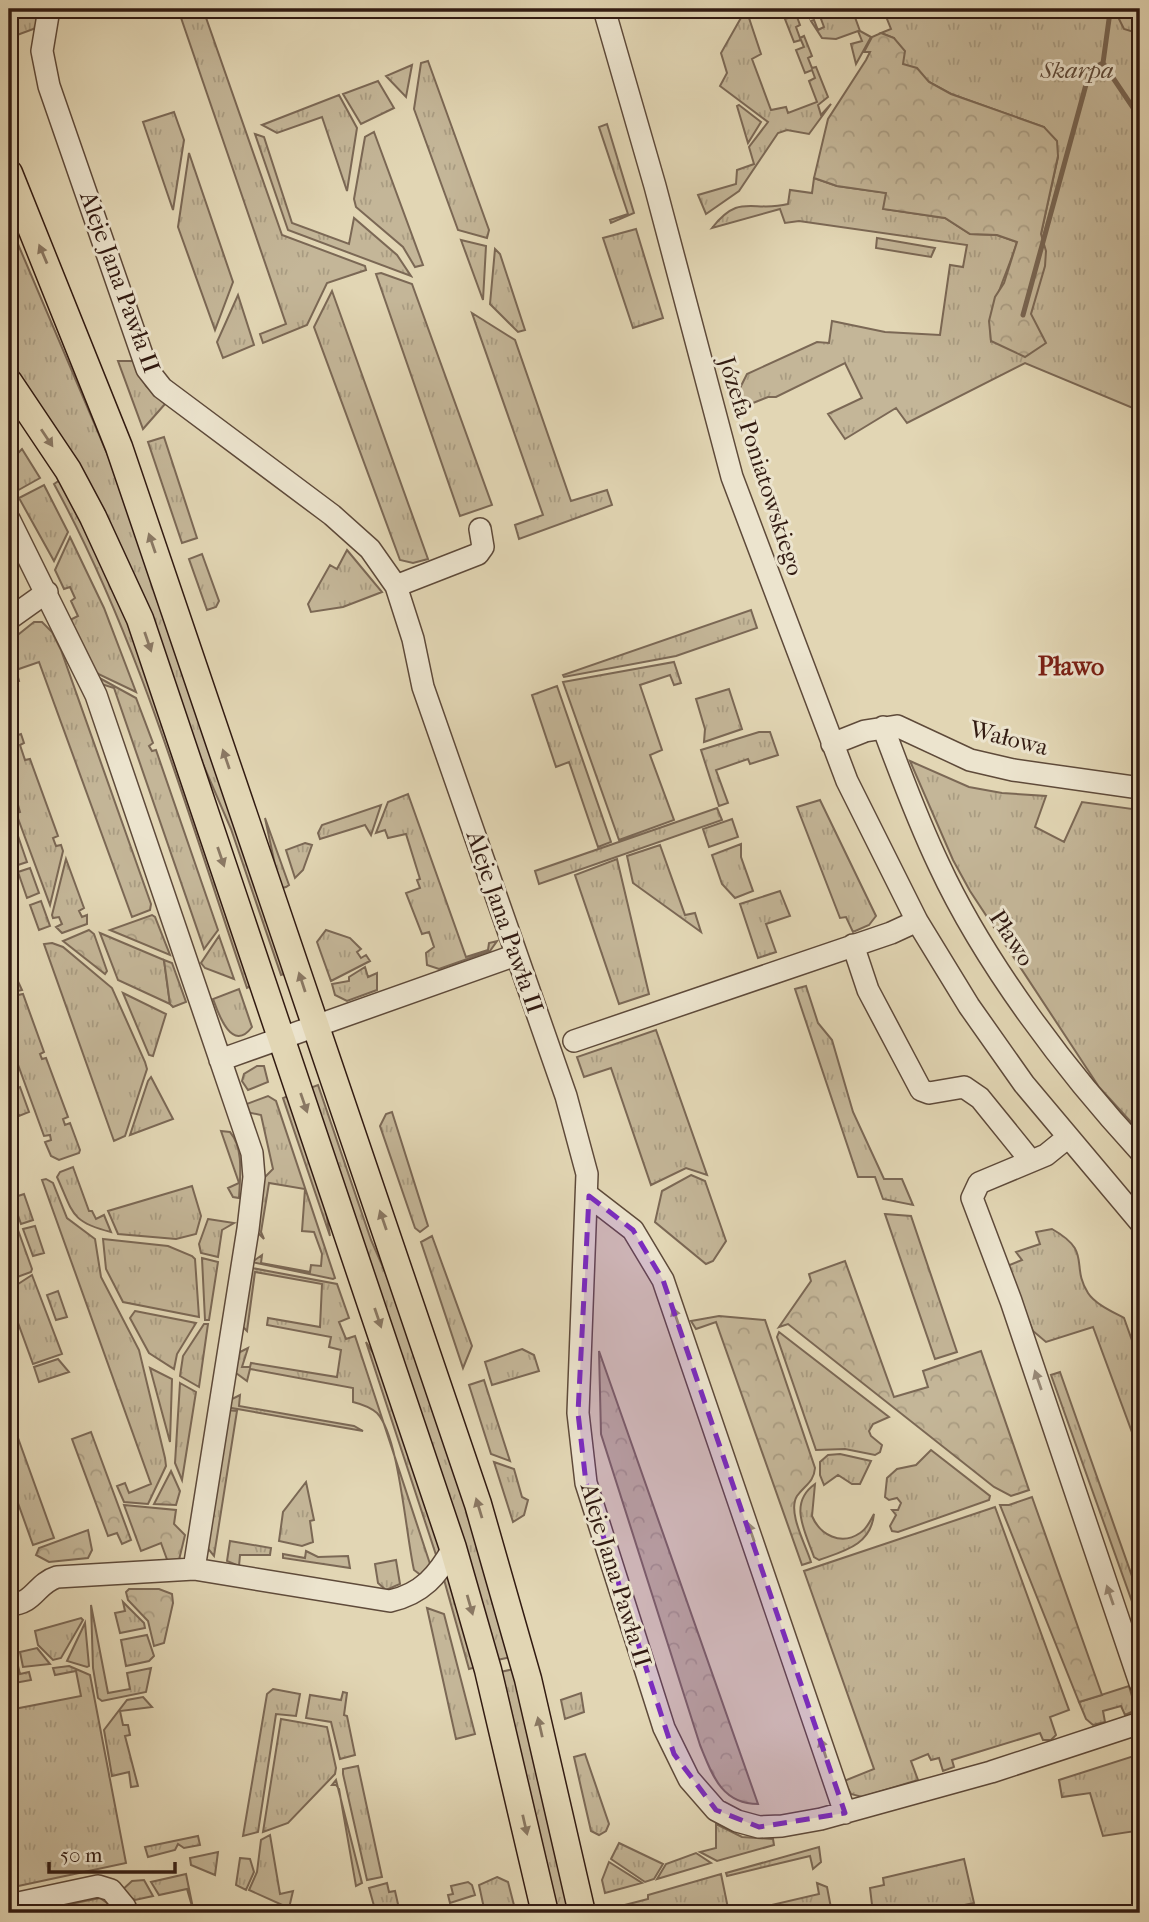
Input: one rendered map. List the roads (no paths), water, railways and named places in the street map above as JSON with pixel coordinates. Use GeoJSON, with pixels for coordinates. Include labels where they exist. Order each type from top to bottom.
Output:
{"type":"FeatureCollection","features":[{"type":"Feature","properties":{"kind":"main road"},"geometry":{"type":"LineString","coordinates":[[9,173],[102,400],[478,1504],[528,1679],[582,1913]]}},
{"type":"Feature","properties":{"kind":"main road"},"geometry":{"type":"LineString","coordinates":[[9,382],[68,470],[140,619],[453,1548],[488,1670],[545,1913]]}},
{"type":"Feature","properties":{"kind":"street","name":"Aleje Jana Pawła II"},"geometry":{"type":"LineString","coordinates":[[49,9],[42,51],[49,86],[147,369],[162,388],[332,515],[370,549],[396,586],[413,639],[423,687],[573,1120],[587,1174],[589,1196],[578,1413],[586,1483],[674,1754],[702,1796],[716,1810],[737,1821],[759,1827],[782,1826],[845,1813],[991,1772],[1140,1723]]}},
{"type":"Feature","properties":{"kind":"street","name":"Józefa Poniatowskiego"},"geometry":{"type":"LineString","coordinates":[[604,9],[655,186],[728,467],[832,744],[883,858],[917,921],[998,1049],[1067,1138],[1140,1222]]}},
{"type":"Feature","properties":{"kind":"street"},"geometry":{"type":"LineString","coordinates":[[9,520],[96,695],[249,1142],[254,1178],[248,1228],[194,1569]]}},
{"type":"Feature","properties":{"kind":"street"},"geometry":{"type":"LineString","coordinates":[[396,586],[478,554],[483,547],[480,528]]}},
{"type":"Feature","properties":{"kind":"street"},"geometry":{"type":"LineString","coordinates":[[9,619],[47,592]]}},
{"type":"Feature","properties":{"kind":"street","name":"Wałowa"},"geometry":{"type":"LineString","coordinates":[[832,744],[883,727],[909,729],[970,760],[1013,770],[1140,788]]}},
{"type":"Feature","properties":{"kind":"street","name":"Pławo"},"geometry":{"type":"LineString","coordinates":[[883,727],[939,865],[965,915],[1024,1005],[1093,1100],[1140,1151]]}},
{"type":"Feature","properties":{"kind":"street"},"geometry":{"type":"LineString","coordinates":[[575,1041],[917,921]]}},
{"type":"Feature","properties":{"kind":"street"},"geometry":{"type":"LineString","coordinates":[[853,945],[868,990],[920,1090],[929,1093],[964,1087],[980,1098],[1031,1161]]}},
{"type":"Feature","properties":{"kind":"street"},"geometry":{"type":"LineString","coordinates":[[220,1060],[516,955]]}},
{"type":"Feature","properties":{"kind":"street"},"geometry":{"type":"LineString","coordinates":[[1067,1138],[1046,1156],[979,1182],[972,1198],[1011,1301],[1140,1683]]}},
{"type":"Feature","properties":{"kind":"street"},"geometry":{"type":"LineString","coordinates":[[589,1196],[633,1230],[663,1280],[845,1813]]}},
{"type":"Feature","properties":{"kind":"street"},"geometry":{"type":"LineString","coordinates":[[9,1605],[27,1602],[44,1583],[57,1577],[194,1569],[390,1601],[414,1594],[438,1574],[453,1548]]}},
{"type":"Feature","properties":{"kind":"street"},"geometry":{"type":"LineString","coordinates":[[9,1905],[98,1886],[111,1890],[125,1907]]}},
{"type":"Feature","properties":{"kind":"waterway"},"geometry":{"type":"LineString","coordinates":[[1023,315],[1090,70],[1103,63],[1110,12]]}},
{"type":"Feature","properties":{"kind":"waterway"},"geometry":{"type":"LineString","coordinates":[[1103,63],[1140,118]]}},
{"type":"Feature","properties":{"kind":"district","name":"Pławo"},"geometry":{"type":"Point","coordinates":[1071,666]}},
{"type":"Feature","properties":{"kind":"park label","name":"Skarpa"},"geometry":{"type":"Point","coordinates":[1077,70]}}]}
